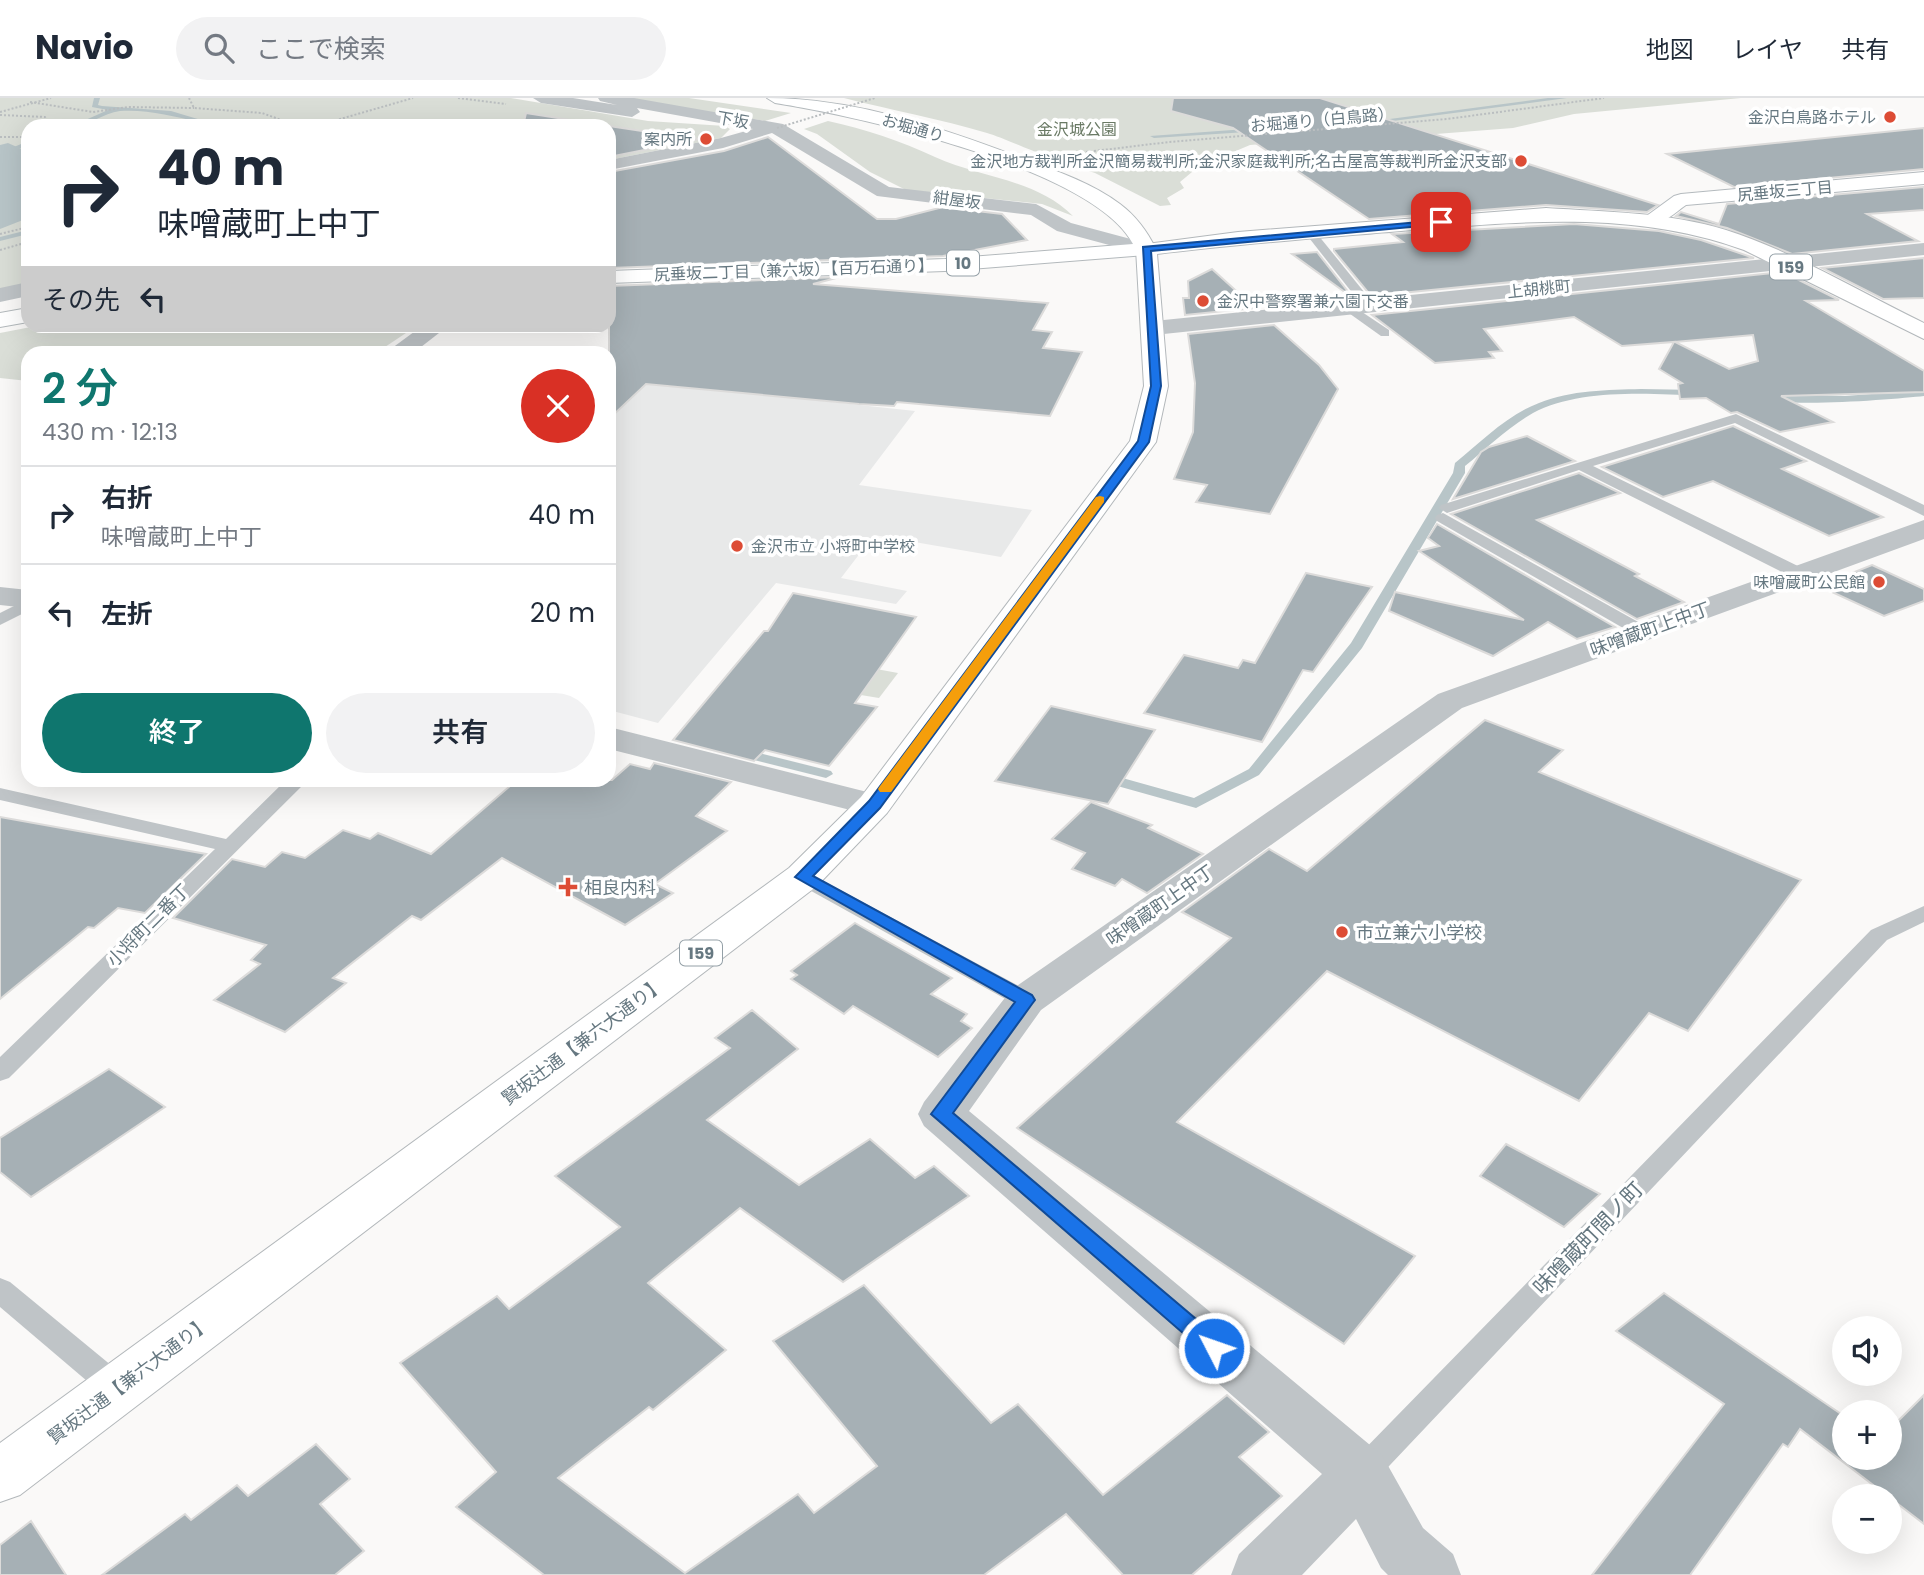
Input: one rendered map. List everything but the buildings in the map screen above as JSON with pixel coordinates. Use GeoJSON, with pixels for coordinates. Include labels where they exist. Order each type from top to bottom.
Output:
{"type":"FeatureCollection","features":[{"type":"Feature","properties":{"kind":"main road","name":"お堀通り"},"geometry":{"type":"LineString","coordinates":[[775,98],[818,104],[894,121],[1007,158],[1071,184],[1110,205],[1138,232],[1146,248]]}},
{"type":"Feature","properties":{"kind":"main road","name":"尻垂坂三丁目"},"geometry":{"type":"LineString","coordinates":[[1651,220],[1681,200],[1924,178]]}},
{"type":"Feature","properties":{"kind":"main road","name":"159"},"geometry":{"type":"LineString","coordinates":[[1146,248],[1546,214],[1651,220],[1718,234],[1751,246],[1924,332]]}},
{"type":"Feature","properties":{"kind":"main road","name":"尻垂坂二丁目（兼六坂）【百万石通り】"},"geometry":{"type":"LineString","coordinates":[[616,277],[779,272],[1054,258],[1146,248]]}},
{"type":"Feature","properties":{"kind":"main road","name":"賢坂辻通【兼六大通り】"},"geometry":{"type":"LineString","coordinates":[[0,1476],[803,877],[874,805],[1143,442],[1156,386],[1154,328],[1146,248]]}},
{"type":"Feature","properties":{"kind":"main road"},"geometry":{"type":"LineString","coordinates":[[0,320],[21,316]]}},
{"type":"Feature","properties":{"kind":"street"},"geometry":{"type":"LineString","coordinates":[[541,98],[662,117],[777,128]]}},
{"type":"Feature","properties":{"kind":"street","name":"下坂"},"geometry":{"type":"LineString","coordinates":[[606,98],[777,128]]}},
{"type":"Feature","properties":{"kind":"street"},"geometry":{"type":"LineString","coordinates":[[616,164],[723,143],[777,128]]}},
{"type":"Feature","properties":{"kind":"street","name":"紺屋坂"},"geometry":{"type":"LineString","coordinates":[[777,128],[884,192],[1036,210],[1064,227],[1146,248]]}},
{"type":"Feature","properties":{"kind":"street","name":"上胡桃町"},"geometry":{"type":"LineString","coordinates":[[1154,328],[1924,249]]}},
{"type":"Feature","properties":{"kind":"street"},"geometry":{"type":"LineString","coordinates":[[0,295],[21,290]]}},
{"type":"Feature","properties":{"kind":"street"},"geometry":{"type":"LineString","coordinates":[[408,346],[427,333]]}},
{"type":"Feature","properties":{"kind":"street","name":"味噌蔵町上中丁"},"geometry":{"type":"LineString","coordinates":[[1362,1473],[941,1114],[1026,1000],[1450,701],[1802,575],[1924,528]]}},
{"type":"Feature","properties":{"kind":"street"},"geometry":{"type":"LineString","coordinates":[[0,596],[21,598]]}},
{"type":"Feature","properties":{"kind":"street"},"geometry":{"type":"LineString","coordinates":[[616,740],[874,805]]}},
{"type":"Feature","properties":{"kind":"street"},"geometry":{"type":"LineString","coordinates":[[1362,1473],[1402,1548],[1431,1575]]}},
{"type":"Feature","properties":{"kind":"street","name":"味噌蔵町間ノ町"},"geometry":{"type":"LineString","coordinates":[[1261,1575],[1362,1473]]}},
{"type":"Feature","properties":{"kind":"lane"},"geometry":{"type":"LineString","coordinates":[[1310,232],[1359,307],[1384,333]]}},
{"type":"Feature","properties":{"kind":"lane"},"geometry":{"type":"LineString","coordinates":[[1643,632],[1445,513],[1580,466],[1736,418],[1924,511]]}},
{"type":"Feature","properties":{"kind":"lane"},"geometry":{"type":"LineString","coordinates":[[1580,466],[1802,575]]}},
{"type":"Feature","properties":{"kind":"lane"},"geometry":{"type":"LineString","coordinates":[[0,620],[21,608]]}},
{"type":"Feature","properties":{"kind":"lane","name":"小将町二番丁"},"geometry":{"type":"LineString","coordinates":[[0,1072],[291,787]]}},
{"type":"Feature","properties":{"kind":"lane"},"geometry":{"type":"LineString","coordinates":[[0,794],[229,846]]}},
{"type":"Feature","properties":{"kind":"lane"},"geometry":{"type":"LineString","coordinates":[[803,877],[1026,1000]]}},
{"type":"Feature","properties":{"kind":"lane","name":"味噌蔵町間ノ町"},"geometry":{"type":"LineString","coordinates":[[1362,1473],[1879,935],[1924,913]]}},
{"type":"Feature","properties":{"kind":"lane"},"geometry":{"type":"LineString","coordinates":[[0,1290],[118,1389]]}},
{"type":"Feature","properties":{"kind":"path"},"geometry":{"type":"LineString","coordinates":[[0,113],[51,98]]}},
{"type":"Feature","properties":{"kind":"path"},"geometry":{"type":"LineString","coordinates":[[189,98],[194,108]]}},
{"type":"Feature","properties":{"kind":"path"},"geometry":{"type":"LineString","coordinates":[[340,119],[413,98]]}},
{"type":"Feature","properties":{"kind":"path"},"geometry":{"type":"LineString","coordinates":[[777,128],[875,98]]}},
{"type":"Feature","properties":{"kind":"path","name":"お堀通り（白鳥路）"},"geometry":{"type":"LineString","coordinates":[[1079,153],[1169,142],[1390,125],[1604,98]]}},
{"type":"Feature","properties":{"kind":"path"},"geometry":{"type":"LineString","coordinates":[[30,102],[93,112],[128,107],[194,108],[234,113],[256,112],[283,119]]}},
{"type":"Feature","properties":{"kind":"path"},"geometry":{"type":"LineString","coordinates":[[0,113],[47,119]]}},
{"type":"Feature","properties":{"kind":"path"},"geometry":{"type":"LineString","coordinates":[[234,113],[234,119]]}},
{"type":"Feature","properties":{"kind":"path"},"geometry":{"type":"LineString","coordinates":[[0,137],[21,137]]}},
{"type":"Feature","properties":{"kind":"path"},"geometry":{"type":"LineString","coordinates":[[0,234],[21,229]]}},
{"type":"Feature","properties":{"kind":"path"},"geometry":{"type":"LineString","coordinates":[[0,250],[21,244]]}},
{"type":"Feature","properties":{"kind":"shaded area"},"geometry":{"type":"Polygon","coordinates":[[[8,143],[21,149],[21,221],[0,229],[0,145],[8,143]]]}},
{"type":"Feature","properties":{"kind":"shaded area","name":"金沢市立 小将町中学校"},"geometry":{"type":"Polygon","coordinates":[[[616,379],[915,411],[859,485],[1032,510],[1001,557],[874,535],[841,578],[907,591],[896,604],[776,583],[658,723],[616,712],[616,379]]]}},
{"type":"Feature","properties":{"kind":"green space"},"geometry":{"type":"Polygon","coordinates":[[[0,98],[511,98],[648,121],[725,126],[730,129],[721,138],[616,159],[616,119],[21,119],[21,286],[0,291],[0,98]]]}},
{"type":"Feature","properties":{"kind":"green space"},"geometry":{"type":"Polygon","coordinates":[[[619,98],[689,98],[791,113],[765,121],[619,98]]]}},
{"type":"Feature","properties":{"kind":"green space","name":"金沢城公園"},"geometry":{"type":"Polygon","coordinates":[[[844,98],[1741,98],[1574,114],[1513,128],[1436,134],[1403,132],[1250,145],[1198,167],[1180,182],[1184,188],[1167,198],[1171,205],[1160,206],[1095,173],[1070,165],[1073,162],[1055,159],[969,128],[844,98]]]}},
{"type":"Feature","properties":{"kind":"green space"},"geometry":{"type":"Polygon","coordinates":[[[828,121],[883,136],[953,164],[1007,180],[1042,194],[1073,216],[1042,204],[906,190],[870,172],[817,134],[804,129],[828,121]]]}},
{"type":"Feature","properties":{"kind":"green space"},"geometry":{"type":"Polygon","coordinates":[[[21,329],[21,333],[406,333],[386,346],[21,346],[21,380],[0,378],[0,333],[21,329]]]}},
{"type":"Feature","properties":{"kind":"green space"},"geometry":{"type":"Polygon","coordinates":[[[784,652],[898,673],[879,698],[764,679],[784,652]]]}},
{"type":"Feature","properties":{"kind":"waterway"},"geometry":{"type":"LineString","coordinates":[[97,98],[94,106],[102,108],[171,113],[194,119]]}},
{"type":"Feature","properties":{"kind":"waterway"},"geometry":{"type":"LineString","coordinates":[[1370,122],[1564,98]]}},
{"type":"Feature","properties":{"kind":"waterway"},"geometry":{"type":"LineString","coordinates":[[92,119],[115,110]]}},
{"type":"Feature","properties":{"kind":"waterway"},"geometry":{"type":"LineString","coordinates":[[1154,136],[1260,130]]}},
{"type":"Feature","properties":{"kind":"waterway"},"geometry":{"type":"LineString","coordinates":[[0,239],[21,234]]}},
{"type":"Feature","properties":{"kind":"waterway"},"geometry":{"type":"LineString","coordinates":[[1101,777],[1196,803],[1254,772],[1357,645],[1459,473],[1459,465],[1520,417],[1556,400],[1618,393],[1698,393]]}},
{"type":"Feature","properties":{"kind":"waterway"},"geometry":{"type":"LineString","coordinates":[[1766,397],[1845,399],[1924,393]]}},
{"type":"Feature","properties":{"kind":"waterway"},"geometry":{"type":"LineString","coordinates":[[739,752],[826,774]]}},
{"type":"Feature","properties":{"kind":"slow traffic"},"geometry":{"type":"LineString","coordinates":[[886,789],[1100,500]]}},
{"type":"Feature","properties":{"kind":"place","name":"金沢白鳥路ホテル"},"geometry":{"type":"Point","coordinates":[1890,117]}},
{"type":"Feature","properties":{"kind":"place","name":"案内所"},"geometry":{"type":"Point","coordinates":[706,139]}},
{"type":"Feature","properties":{"kind":"place","name":"金沢地方裁判所金沢簡易裁判所;金沢家庭裁判所;名古屋高等裁判所金沢支部"},"geometry":{"type":"Point","coordinates":[1521,161]}},
{"type":"Feature","properties":{"kind":"place","name":"金沢中警察署兼六園下交番"},"geometry":{"type":"Point","coordinates":[1203,301]}},
{"type":"Feature","properties":{"kind":"place","name":"金沢市立 小将町中学校"},"geometry":{"type":"Point","coordinates":[737,546]}},
{"type":"Feature","properties":{"kind":"place","name":"味噌蔵町公民館"},"geometry":{"type":"Point","coordinates":[1879,582]}},
{"type":"Feature","properties":{"kind":"place","name":"相良内科"},"geometry":{"type":"Point","coordinates":[568,887]}},
{"type":"Feature","properties":{"kind":"place","name":"市立兼六小学校"},"geometry":{"type":"Point","coordinates":[1342,932]}},
{"type":"Feature","properties":{"kind":"route"},"geometry":{"type":"LineString","coordinates":[[1214,1348],[941,1114],[1026,1000],[803,877],[874,805],[1143,442],[1156,386],[1154,328],[1146,248],[1441,222]]}}]}
